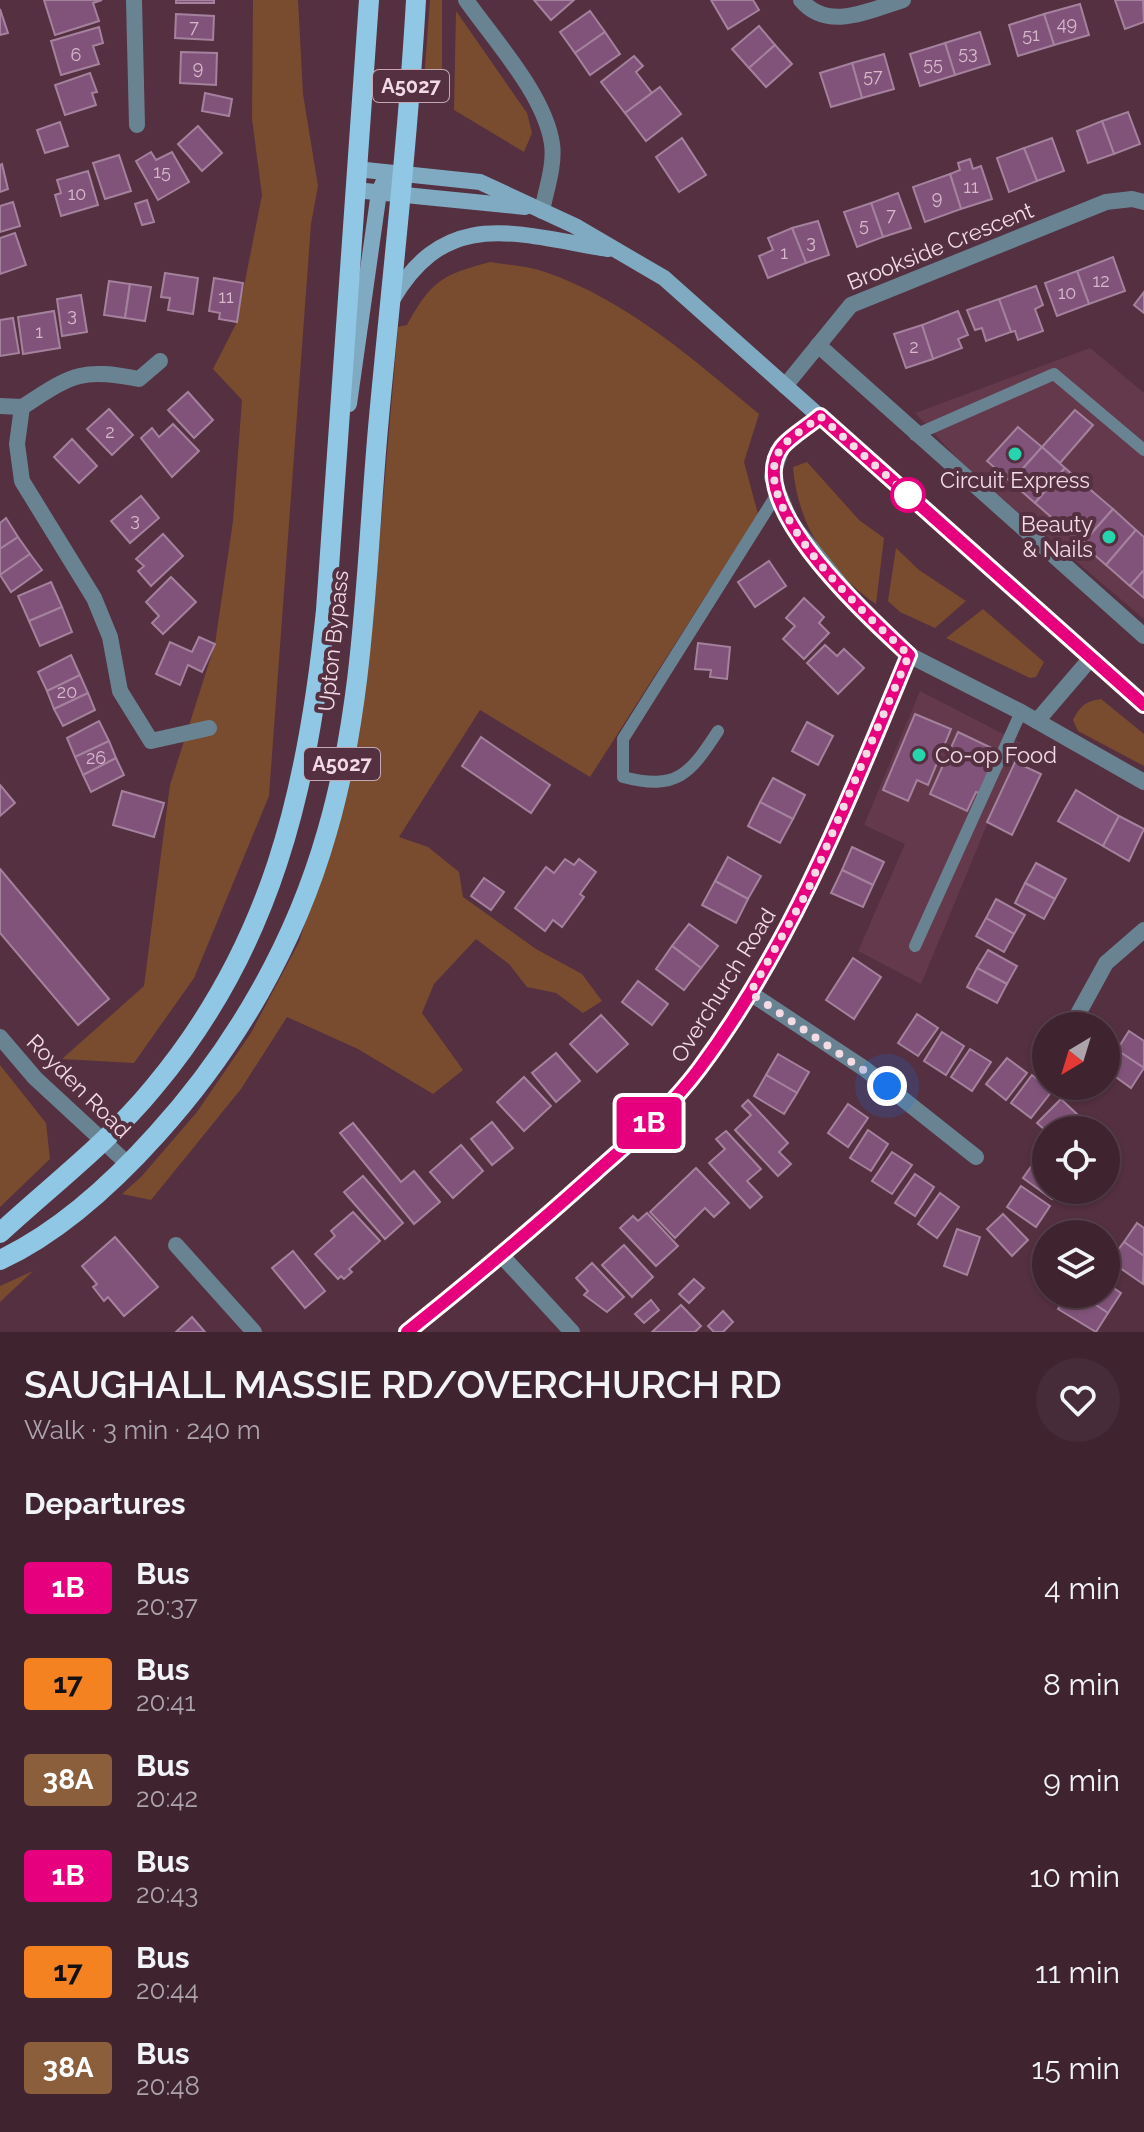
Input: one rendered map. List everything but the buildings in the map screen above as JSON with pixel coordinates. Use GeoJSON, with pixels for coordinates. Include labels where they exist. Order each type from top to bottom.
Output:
{"type":"FeatureCollection","features":[{"type":"Feature","properties":{"kind":"main road","name":"Upton Bypass"},"geometry":{"type":"LineString","coordinates":[[0,1233],[103,1142],[153,1088],[201,1027],[236,968],[269,893],[296,809],[317,704],[336,485],[340,370],[369,0]]}},
{"type":"Feature","properties":{"kind":"main road","name":"Upton Bypass"},"geometry":{"type":"LineString","coordinates":[[0,1260],[19,1251],[77,1210],[129,1165],[184,1104],[225,1050],[278,958],[327,833],[341,774],[359,655],[389,305],[390,193],[403,173],[416,0]]}},
{"type":"Feature","properties":{"kind":"main road"},"geometry":{"type":"LineString","coordinates":[[356,179],[403,173],[480,182],[538,209],[664,278],[1144,705]]}},
{"type":"Feature","properties":{"kind":"main road"},"geometry":{"type":"LineString","coordinates":[[356,179],[390,193],[538,209]]}},
{"type":"Feature","properties":{"kind":"main road"},"geometry":{"type":"LineString","coordinates":[[336,485],[390,193]]}},
{"type":"Feature","properties":{"kind":"main road"},"geometry":{"type":"LineString","coordinates":[[389,305],[405,278],[426,256],[452,239],[486,233],[513,234],[618,251]]}},
{"type":"Feature","properties":{"kind":"street"},"geometry":{"type":"LineString","coordinates":[[134,0],[137,125]]}},
{"type":"Feature","properties":{"kind":"street"},"geometry":{"type":"LineString","coordinates":[[466,0],[521,77],[546,121],[553,145],[538,209]]}},
{"type":"Feature","properties":{"kind":"street"},"geometry":{"type":"LineString","coordinates":[[801,0],[813,14],[840,18],[903,0]]}},
{"type":"Feature","properties":{"kind":"street","name":"Brookside Crescent"},"geometry":{"type":"LineString","coordinates":[[785,386],[851,305],[1106,202],[1132,199],[1144,202]]}},
{"type":"Feature","properties":{"kind":"street"},"geometry":{"type":"LineString","coordinates":[[818,345],[915,435],[1144,636]]}},
{"type":"Feature","properties":{"kind":"street"},"geometry":{"type":"LineString","coordinates":[[0,406],[22,407],[74,375],[104,372],[139,379],[160,361]]}},
{"type":"Feature","properties":{"kind":"street"},"geometry":{"type":"LineString","coordinates":[[22,407],[17,444],[22,481],[94,598],[110,637],[120,691],[151,741],[209,728]]}},
{"type":"Feature","properties":{"kind":"street"},"geometry":{"type":"LineString","coordinates":[[820,416],[782,447],[772,477],[777,494],[809,549],[852,599],[909,655],[1021,712],[1144,782]]}},
{"type":"Feature","properties":{"kind":"street","name":"Overchurch Road"},"geometry":{"type":"LineString","coordinates":[[407,1332],[502,1256],[669,1104],[698,1070],[750,993],[807,892],[909,655]]}},
{"type":"Feature","properties":{"kind":"street"},"geometry":{"type":"LineString","coordinates":[[1037,721],[1091,658]]}},
{"type":"Feature","properties":{"kind":"street"},"geometry":{"type":"LineString","coordinates":[[1079,1012],[1106,963],[1144,930]]}},
{"type":"Feature","properties":{"kind":"street"},"geometry":{"type":"LineString","coordinates":[[750,993],[865,1069],[976,1157]]}},
{"type":"Feature","properties":{"kind":"street","name":"Royden Road"},"geometry":{"type":"LineString","coordinates":[[0,1037],[35,1078],[129,1165]]}},
{"type":"Feature","properties":{"kind":"street"},"geometry":{"type":"LineString","coordinates":[[176,1245],[254,1332]]}},
{"type":"Feature","properties":{"kind":"street"},"geometry":{"type":"LineString","coordinates":[[502,1256],[572,1332]]}},
{"type":"Feature","properties":{"kind":"lane"},"geometry":{"type":"LineString","coordinates":[[915,435],[1054,374],[1144,450]]}},
{"type":"Feature","properties":{"kind":"lane"},"geometry":{"type":"LineString","coordinates":[[718,731],[694,768],[675,780],[650,784],[623,777],[623,739],[777,494]]}},
{"type":"Feature","properties":{"kind":"lane"},"geometry":{"type":"LineString","coordinates":[[915,946],[1021,712]]}},
{"type":"Feature","properties":{"kind":"shaded area"},"geometry":{"type":"Polygon","coordinates":[[[253,0],[298,0],[303,94],[318,186],[311,224],[269,796],[194,978],[134,1063],[62,1059],[144,986],[170,785],[215,644],[233,521],[242,400],[213,369],[237,322],[262,195],[252,119],[253,0]]]}},
{"type":"Feature","properties":{"kind":"shaded area"},"geometry":{"type":"Polygon","coordinates":[[[430,0],[442,0],[442,99],[423,94],[430,0]]]}},
{"type":"Feature","properties":{"kind":"shaded area"},"geometry":{"type":"Polygon","coordinates":[[[456,11],[527,113],[532,133],[524,152],[454,110],[456,11]]]}},
{"type":"Feature","properties":{"kind":"shaded area"},"geometry":{"type":"Polygon","coordinates":[[[490,262],[545,272],[604,298],[658,333],[759,414],[744,462],[758,514],[590,777],[480,710],[399,837],[428,847],[459,872],[463,897],[536,949],[582,974],[602,1001],[583,1013],[556,993],[527,987],[509,964],[476,939],[434,984],[422,1013],[463,1070],[433,1094],[358,1049],[287,1017],[241,1089],[151,1200],[122,1194],[141,1177],[197,1112],[251,1033],[299,942],[354,765],[371,639],[398,327],[407,325],[424,298],[440,282],[460,271],[490,262]]]}},
{"type":"Feature","properties":{"kind":"shaded area"},"geometry":{"type":"Polygon","coordinates":[[[1090,348],[1144,393],[1144,619],[967,469],[915,413],[1090,348]]]}},
{"type":"Feature","properties":{"kind":"shaded area"},"geometry":{"type":"Polygon","coordinates":[[[807,462],[859,520],[884,538],[876,604],[843,577],[809,528],[801,509],[793,467],[807,462]]]}},
{"type":"Feature","properties":{"kind":"shaded area"},"geometry":{"type":"Polygon","coordinates":[[[896,548],[919,570],[966,601],[935,628],[900,612],[888,601],[896,548]]]}},
{"type":"Feature","properties":{"kind":"shaded area"},"geometry":{"type":"Polygon","coordinates":[[[983,609],[1044,662],[1036,677],[1030,678],[946,638],[983,609]]]}},
{"type":"Feature","properties":{"kind":"shaded area"},"geometry":{"type":"Polygon","coordinates":[[[920,691],[1021,743],[921,984],[858,951],[905,844],[864,825],[920,691]]]}},
{"type":"Feature","properties":{"kind":"shaded area"},"geometry":{"type":"Polygon","coordinates":[[[1101,699],[1144,734],[1144,766],[1078,731],[1073,720],[1078,711],[1087,703],[1101,699]]]}},
{"type":"Feature","properties":{"kind":"shaded area"},"geometry":{"type":"Polygon","coordinates":[[[0,1065],[46,1123],[50,1159],[0,1207],[0,1065]]]}},
{"type":"Feature","properties":{"kind":"shaded area"},"geometry":{"type":"Polygon","coordinates":[[[33,1271],[0,1302],[0,1286],[33,1271]]]}},
{"type":"Feature","properties":{"kind":"bus line","name":"1B"},"geometry":{"type":"LineString","coordinates":[[407,1332],[502,1256],[638,1134],[698,1070],[750,993],[807,892],[856,781],[909,655],[852,599],[791,523],[772,477],[782,447],[820,416],[1144,705]]}},
{"type":"Feature","properties":{"kind":"place","name":"Circuit Express"},"geometry":{"type":"Point","coordinates":[1015,454]}},
{"type":"Feature","properties":{"kind":"place","name":"Beauty & Nails"},"geometry":{"type":"Point","coordinates":[1109,537]}},
{"type":"Feature","properties":{"kind":"place","name":"Co-op Food"},"geometry":{"type":"Point","coordinates":[919,755]}},
{"type":"Feature","properties":{"kind":"route"},"geometry":{"type":"LineString","coordinates":[[887,1086],[750,993],[807,892],[909,655],[852,599],[791,523],[772,477],[776,461],[782,447],[820,416],[908,495]]}}]}
